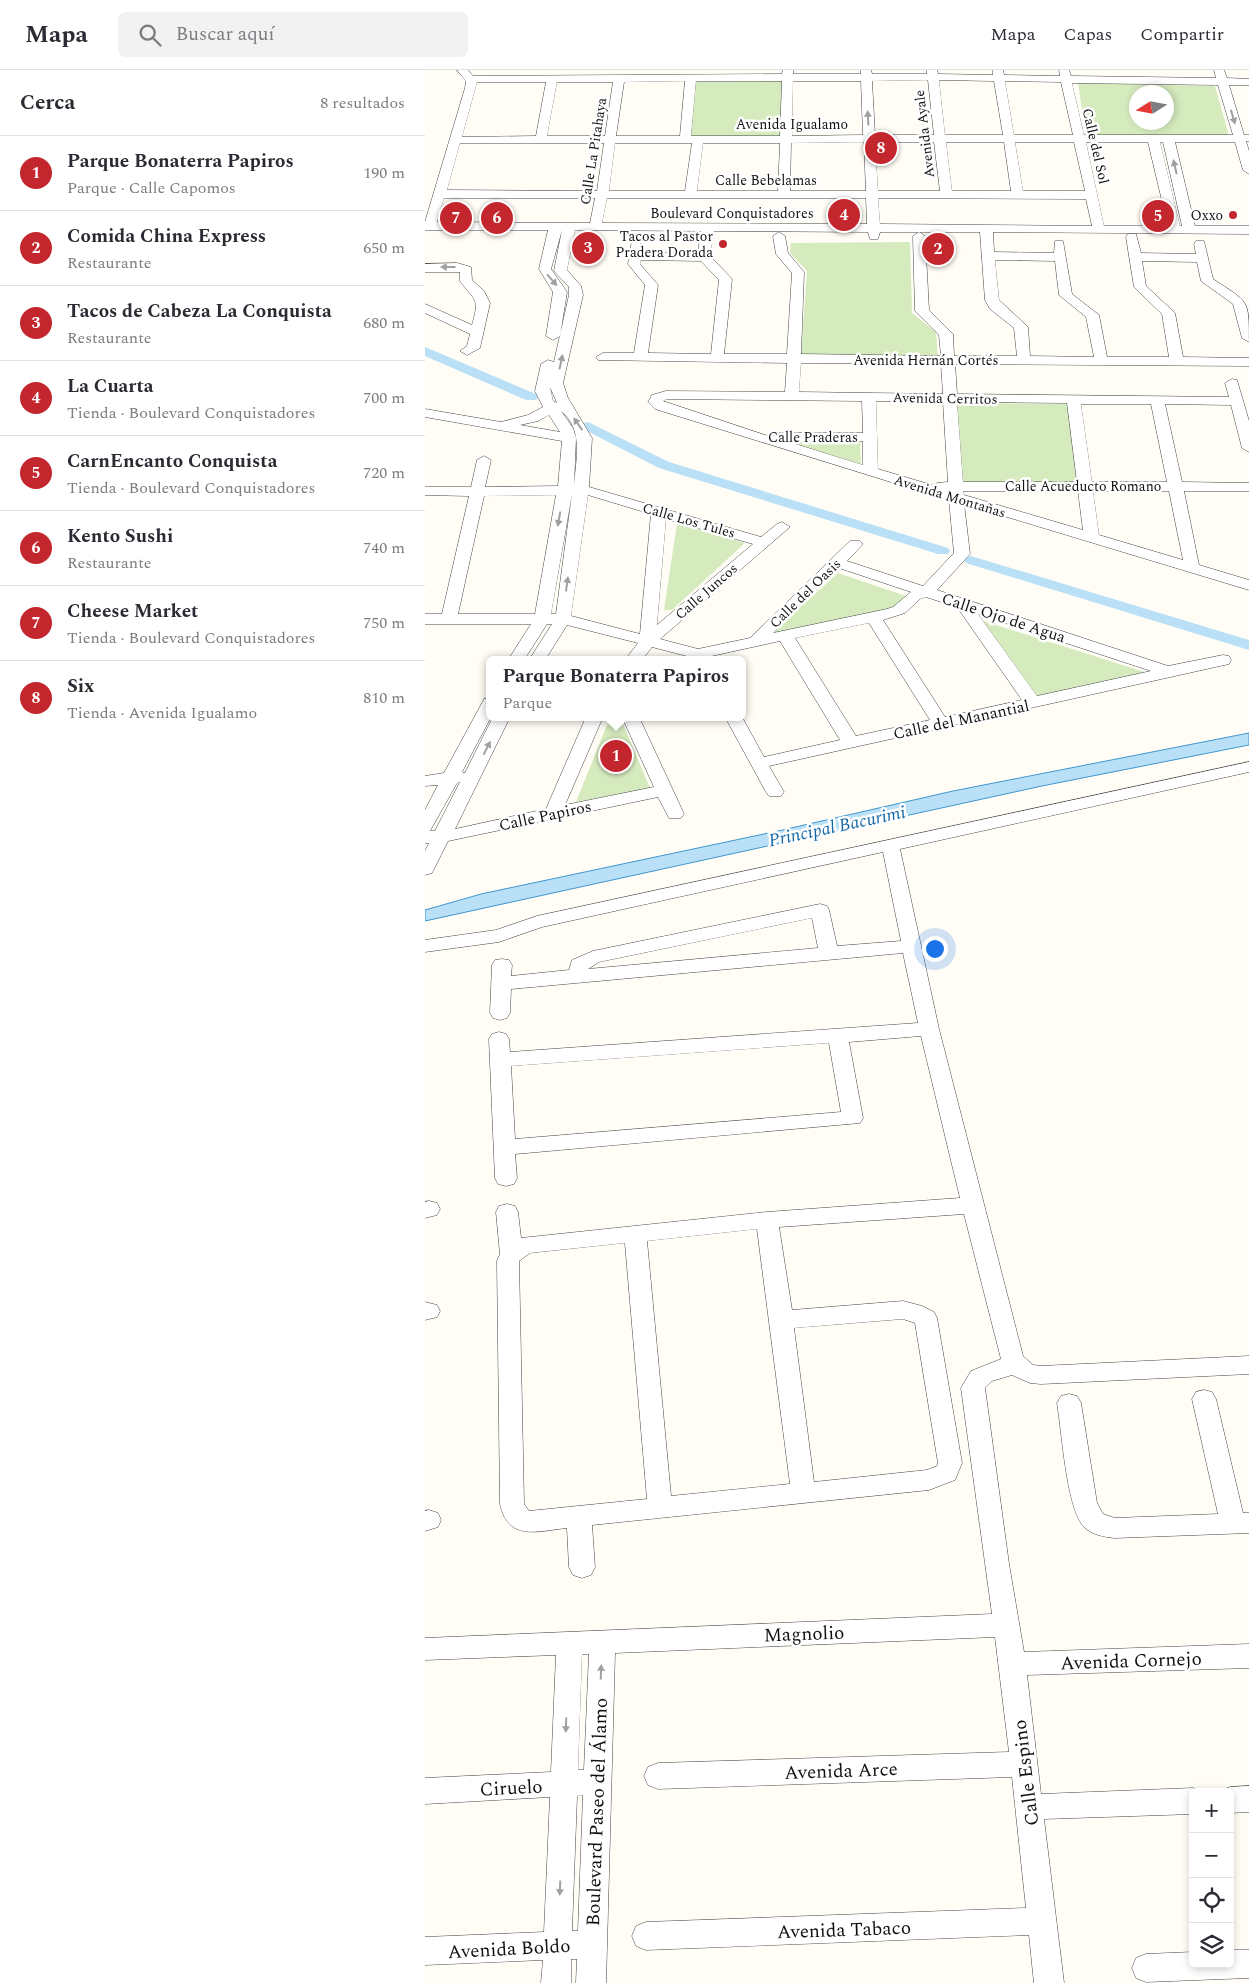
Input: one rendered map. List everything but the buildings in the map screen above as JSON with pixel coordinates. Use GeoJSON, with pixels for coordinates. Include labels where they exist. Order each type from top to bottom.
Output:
{"type":"FeatureCollection","features":[{"type":"Feature","properties":{"kind":"street"},"geometry":{"type":"LineString","coordinates":[[1219,70],[1228,82],[1249,129]]}},
{"type":"Feature","properties":{"kind":"street"},"geometry":{"type":"LineString","coordinates":[[1230,70],[1228,82],[1244,138],[1249,170]]}},
{"type":"Feature","properties":{"kind":"street"},"geometry":{"type":"LineString","coordinates":[[427,230],[440,194],[471,88],[466,74],[619,79],[653,75],[691,79],[788,74],[1150,75],[1249,82]]}},
{"type":"Feature","properties":{"kind":"street"},"geometry":{"type":"LineString","coordinates":[[784,195],[788,74]]}},
{"type":"Feature","properties":{"kind":"street"},"geometry":{"type":"LineString","coordinates":[[861,74],[868,232]]}},
{"type":"Feature","properties":{"kind":"street","name":"Avenida Ayale"},"geometry":{"type":"LineString","coordinates":[[932,74],[946,195]]}},
{"type":"Feature","properties":{"kind":"street"},"geometry":{"type":"LineString","coordinates":[[999,74],[1018,195]]}},
{"type":"Feature","properties":{"kind":"street","name":"Calle del Sol"},"geometry":{"type":"LineString","coordinates":[[1065,75],[1099,229]]}},
{"type":"Feature","properties":{"kind":"street"},"geometry":{"type":"LineString","coordinates":[[541,140],[552,78]]}},
{"type":"Feature","properties":{"kind":"street","name":"Calle La Pitahaya"},"geometry":{"type":"LineString","coordinates":[[595,227],[603,195],[619,79]]}},
{"type":"Feature","properties":{"kind":"street"},"geometry":{"type":"LineString","coordinates":[[685,140],[691,79]]}},
{"type":"Feature","properties":{"kind":"street"},"geometry":{"type":"LineString","coordinates":[[1153,138],[1175,229]]}},
{"type":"Feature","properties":{"kind":"street"},"geometry":{"type":"LineString","coordinates":[[1168,138],[1189,229]]}},
{"type":"Feature","properties":{"kind":"street","name":"Avenida Igualamo"},"geometry":{"type":"LineString","coordinates":[[455,140],[1244,138]]}},
{"type":"Feature","properties":{"kind":"street"},"geometry":{"type":"LineString","coordinates":[[690,195],[698,140]]}},
{"type":"Feature","properties":{"kind":"street","name":"Calle Bebelamas"},"geometry":{"type":"LineString","coordinates":[[440,194],[1092,195]]}},
{"type":"Feature","properties":{"kind":"street"},"geometry":{"type":"LineString","coordinates":[[1166,195],[1181,195]]}},
{"type":"Feature","properties":{"kind":"street","name":"Boulevard Conquistadores"},"geometry":{"type":"LineString","coordinates":[[568,231],[595,227],[779,236],[868,232],[919,236],[1099,229],[1249,230]]}},
{"type":"Feature","properties":{"kind":"street","name":"Boulevard Conquistadores"},"geometry":{"type":"LineString","coordinates":[[427,230],[986,233],[1131,237],[1249,237]]}},
{"type":"Feature","properties":{"kind":"street"},"geometry":{"type":"LineString","coordinates":[[540,656],[563,619],[580,495],[585,438],[583,430],[542,391],[560,298],[558,287],[547,275],[545,269],[554,231]]}},
{"type":"Feature","properties":{"kind":"street"},"geometry":{"type":"LineString","coordinates":[[519,656],[542,619],[559,493],[569,438],[558,408],[556,383],[576,290],[560,271],[568,231]]}},
{"type":"Feature","properties":{"kind":"street"},"geometry":{"type":"LineString","coordinates":[[704,257],[707,232]]}},
{"type":"Feature","properties":{"kind":"street"},"geometry":{"type":"LineString","coordinates":[[986,233],[993,303],[1021,327],[1024,360]]}},
{"type":"Feature","properties":{"kind":"street"},"geometry":{"type":"LineString","coordinates":[[779,236],[782,254],[799,272],[792,396]]}},
{"type":"Feature","properties":{"kind":"street"},"geometry":{"type":"LineString","coordinates":[[704,656],[755,642],[899,610],[962,554],[959,540],[945,330],[922,311],[919,236]]}},
{"type":"Feature","properties":{"kind":"street"},"geometry":{"type":"LineString","coordinates":[[1131,237],[1141,290],[1168,313],[1177,361]]}},
{"type":"Feature","properties":{"kind":"street"},"geometry":{"type":"LineString","coordinates":[[636,243],[635,268],[652,285],[640,358]]}},
{"type":"Feature","properties":{"kind":"street"},"geometry":{"type":"LineString","coordinates":[[1201,244],[1208,283],[1237,300],[1241,305],[1249,338]]}},
{"type":"Feature","properties":{"kind":"street"},"geometry":{"type":"LineString","coordinates":[[988,256],[1059,250],[1067,297],[1092,316],[1101,360]]}},
{"type":"Feature","properties":{"kind":"street"},"geometry":{"type":"LineString","coordinates":[[634,256],[704,257],[726,279],[717,358]]}},
{"type":"Feature","properties":{"kind":"street"},"geometry":{"type":"LineString","coordinates":[[1135,258],[1203,258]]}},
{"type":"Feature","properties":{"kind":"street"},"geometry":{"type":"LineString","coordinates":[[425,268],[457,267],[466,270],[467,281],[482,294],[485,302],[473,348],[467,351]]}},
{"type":"Feature","properties":{"kind":"street"},"geometry":{"type":"LineString","coordinates":[[425,308],[477,332]]}},
{"type":"Feature","properties":{"kind":"street","name":"Avenida Hernán Cortés"},"geometry":{"type":"LineString","coordinates":[[603,357],[1249,362]]}},
{"type":"Feature","properties":{"kind":"street"},"geometry":{"type":"LineString","coordinates":[[1232,383],[1249,448]]}},
{"type":"Feature","properties":{"kind":"street","name":"Avenida Cerritos"},"geometry":{"type":"LineString","coordinates":[[655,400],[666,395],[1237,401]]}},
{"type":"Feature","properties":{"kind":"street"},"geometry":{"type":"LineString","coordinates":[[869,397],[871,472]]}},
{"type":"Feature","properties":{"kind":"street"},"geometry":{"type":"LineString","coordinates":[[1073,399],[1092,538]]}},
{"type":"Feature","properties":{"kind":"street","name":"Avenida Montañas"},"geometry":{"type":"LineString","coordinates":[[655,400],[660,406],[756,437],[917,486],[956,492],[1092,538],[1249,585]]}},
{"type":"Feature","properties":{"kind":"street"},"geometry":{"type":"LineString","coordinates":[[1157,400],[1192,567]]}},
{"type":"Feature","properties":{"kind":"street"},"geometry":{"type":"LineString","coordinates":[[497,426],[533,418],[558,408]]}},
{"type":"Feature","properties":{"kind":"street"},"geometry":{"type":"LineString","coordinates":[[425,413],[569,438]]}},
{"type":"Feature","properties":{"kind":"street","name":"Calle Praderas"},"geometry":{"type":"LineString","coordinates":[[756,437],[870,438]]}},
{"type":"Feature","properties":{"kind":"street"},"geometry":{"type":"LineString","coordinates":[[449,619],[484,460]]}},
{"type":"Feature","properties":{"kind":"street","name":"Calle Acueducto Romano"},"geometry":{"type":"LineString","coordinates":[[956,492],[1085,487],[1249,487]]}},
{"type":"Feature","properties":{"kind":"street","name":"Calle Los Tules"},"geometry":{"type":"LineString","coordinates":[[425,491],[559,493],[580,495],[598,502],[614,499],[763,542]]}},
{"type":"Feature","properties":{"kind":"street"},"geometry":{"type":"LineString","coordinates":[[648,641],[659,512]]}},
{"type":"Feature","properties":{"kind":"street","name":"Calle Juncos"},"geometry":{"type":"LineString","coordinates":[[636,656],[648,641],[782,527]]}},
{"type":"Feature","properties":{"kind":"street","name":"Calle del Oasis"},"geometry":{"type":"LineString","coordinates":[[755,642],[838,563],[855,544]]}},
{"type":"Feature","properties":{"kind":"street","name":"Calle Ojo de Agua"},"geometry":{"type":"LineString","coordinates":[[838,563],[919,592],[961,602],[1163,672]]}},
{"type":"Feature","properties":{"kind":"street"},"geometry":{"type":"LineString","coordinates":[[961,602],[1033,702]]}},
{"type":"Feature","properties":{"kind":"street"},"geometry":{"type":"LineString","coordinates":[[873,617],[941,723]]}},
{"type":"Feature","properties":{"kind":"street"},"geometry":{"type":"LineString","coordinates":[[425,619],[563,619],[697,656]]}},
{"type":"Feature","properties":{"kind":"street"},"geometry":{"type":"LineString","coordinates":[[785,636],[851,743]]}},
{"type":"Feature","properties":{"kind":"street","name":"Calle del Manantial"},"geometry":{"type":"LineString","coordinates":[[759,763],[1223,660]]}},
{"type":"Feature","properties":{"kind":"street"},"geometry":{"type":"LineString","coordinates":[[425,827],[439,788],[486,710]]}},
{"type":"Feature","properties":{"kind":"street"},"geometry":{"type":"LineString","coordinates":[[425,869],[433,837],[468,784],[500,721]]}},
{"type":"Feature","properties":{"kind":"street"},"geometry":{"type":"LineString","coordinates":[[553,814],[593,721]]}},
{"type":"Feature","properties":{"kind":"street"},"geometry":{"type":"LineString","coordinates":[[632,721],[675,814]]}},
{"type":"Feature","properties":{"kind":"street"},"geometry":{"type":"LineString","coordinates":[[735,721],[775,792]]}},
{"type":"Feature","properties":{"kind":"street"},"geometry":{"type":"LineString","coordinates":[[425,946],[499,936],[537,922],[1249,767]]}},
{"type":"Feature","properties":{"kind":"street"},"geometry":{"type":"LineString","coordinates":[[425,780],[439,788],[468,784]]}},
{"type":"Feature","properties":{"kind":"street","name":"Calle Papiros"},"geometry":{"type":"LineString","coordinates":[[433,837],[664,790]]}},
{"type":"Feature","properties":{"kind":"street"},"geometry":{"type":"LineString","coordinates":[[890,844],[929,1029],[1010,1353],[1015,1365],[1025,1372],[1041,1375],[1249,1365]]}},
{"type":"Feature","properties":{"kind":"street"},"geometry":{"type":"LineString","coordinates":[[579,977],[579,965],[593,957],[820,910],[829,954]]}},
{"type":"Feature","properties":{"kind":"street"},"geometry":{"type":"LineString","coordinates":[[500,1013],[502,974],[579,977],[912,946]]}},
{"type":"Feature","properties":{"kind":"street"},"geometry":{"type":"LineString","coordinates":[[500,1060],[929,1029]]}},
{"type":"Feature","properties":{"kind":"street"},"geometry":{"type":"LineString","coordinates":[[505,1147],[853,1118],[838,1036]]}},
{"type":"Feature","properties":{"kind":"street"},"geometry":{"type":"LineString","coordinates":[[499,1039],[506,1178]]}},
{"type":"Feature","properties":{"kind":"street"},"geometry":{"type":"LineString","coordinates":[[511,1254],[526,1245],[767,1220],[973,1205]]}},
{"type":"Feature","properties":{"kind":"street"},"geometry":{"type":"LineString","coordinates":[[507,1212],[511,1254],[509,1267],[514,1513],[518,1518],[528,1522],[660,1506],[929,1480],[946,1473],[950,1463],[926,1318],[914,1312],[903,1310],[782,1320]]}},
{"type":"Feature","properties":{"kind":"street"},"geometry":{"type":"LineString","coordinates":[[767,1220],[782,1320],[803,1492]]}},
{"type":"Feature","properties":{"kind":"street"},"geometry":{"type":"LineString","coordinates":[[635,1235],[660,1506]]}},
{"type":"Feature","properties":{"kind":"street","name":"Calle Espino"},"geometry":{"type":"LineString","coordinates":[[1015,1365],[980,1377],[974,1381],[973,1388],[996,1564],[1013,1664],[1049,1983]]}},
{"type":"Feature","properties":{"kind":"street"},"geometry":{"type":"LineString","coordinates":[[1069,1403],[1085,1503],[1089,1517],[1096,1524],[1115,1528],[1241,1524],[1204,1400]]}},
{"type":"Feature","properties":{"kind":"street"},"geometry":{"type":"LineString","coordinates":[[579,1516],[582,1567]]}},
{"type":"Feature","properties":{"kind":"street","name":"Magnolio"},"geometry":{"type":"LineString","coordinates":[[425,1649],[602,1640],[1007,1625]]}},
{"type":"Feature","properties":{"kind":"street","name":"Boulevard Paseo del Álamo"},"geometry":{"type":"LineString","coordinates":[[591,1983],[602,1640]]}},
{"type":"Feature","properties":{"kind":"street","name":"Boulevard Paseo del Álamo"},"geometry":{"type":"LineString","coordinates":[[556,1983],[570,1642]]}},
{"type":"Feature","properties":{"kind":"street","name":"Avenida Cornejo"},"geometry":{"type":"LineString","coordinates":[[1013,1664],[1249,1656]]}},
{"type":"Feature","properties":{"kind":"street","name":"Avenida Arce"},"geometry":{"type":"LineString","coordinates":[[658,1776],[1025,1764]]}},
{"type":"Feature","properties":{"kind":"street","name":"Ciruelo"},"geometry":{"type":"LineString","coordinates":[[425,1792],[597,1782]]}},
{"type":"Feature","properties":{"kind":"street"},"geometry":{"type":"LineString","coordinates":[[1234,1800],[1249,1799]]}},
{"type":"Feature","properties":{"kind":"street"},"geometry":{"type":"LineString","coordinates":[[1029,1807],[1189,1801]]}},
{"type":"Feature","properties":{"kind":"street","name":"Avenida Tabaco"},"geometry":{"type":"LineString","coordinates":[[646,1936],[1042,1921]]}},
{"type":"Feature","properties":{"kind":"street","name":"Avenida Boldo"},"geometry":{"type":"LineString","coordinates":[[425,1951],[592,1944]]}},
{"type":"Feature","properties":{"kind":"street"},"geometry":{"type":"LineString","coordinates":[[1146,1968],[1215,1974],[1249,1964]]}},
{"type":"Feature","properties":{"kind":"green space"},"geometry":{"type":"Polygon","coordinates":[[[783,81],[782,137],[690,138],[692,82],[783,81]]]}},
{"type":"Feature","properties":{"kind":"green space"},"geometry":{"type":"Polygon","coordinates":[[[1078,83],[1169,85],[1129,85],[1129,130],[1174,130],[1174,85],[1215,86],[1229,136],[1086,136],[1078,83]]]}},
{"type":"Feature","properties":{"kind":"green space"},"geometry":{"type":"Polygon","coordinates":[[[910,242],[912,313],[936,332],[938,358],[801,356],[807,271],[790,253],[791,243],[910,242]]]}},
{"type":"Feature","properties":{"kind":"green space"},"geometry":{"type":"Polygon","coordinates":[[[955,403],[1067,404],[1078,484],[961,484],[955,403]]]}},
{"type":"Feature","properties":{"kind":"green space"},"geometry":{"type":"Polygon","coordinates":[[[786,441],[860,441],[861,466],[786,443],[786,441]]]}},
{"type":"Feature","properties":{"kind":"green space"},"geometry":{"type":"Polygon","coordinates":[[[677,523],[745,543],[672,610],[664,610],[677,523]]]}},
{"type":"Feature","properties":{"kind":"green space"},"geometry":{"type":"Polygon","coordinates":[[[838,573],[906,596],[891,611],[772,633],[838,573]]]}},
{"type":"Feature","properties":{"kind":"green space"},"geometry":{"type":"Polygon","coordinates":[[[980,620],[1151,674],[1036,700],[980,620]]]}},
{"type":"Feature","properties":{"kind":"green space"},"geometry":{"type":"Polygon","coordinates":[[[614,722],[623,724],[650,788],[576,802],[607,725],[614,722]]]}},
{"type":"Feature","properties":{"kind":"water","name":"Principal Bacurimi"},"geometry":{"type":"Polygon","coordinates":[[[1249,733],[1249,745],[1042,786],[425,921],[425,910],[481,894],[778,831],[953,791],[1249,733]]]}},
{"type":"Feature","properties":{"kind":"waterway"},"geometry":{"type":"LineString","coordinates":[[425,351],[531,397]]}},
{"type":"Feature","properties":{"kind":"waterway"},"geometry":{"type":"LineString","coordinates":[[588,426],[664,465],[943,551]]}},
{"type":"Feature","properties":{"kind":"waterway"},"geometry":{"type":"LineString","coordinates":[[971,560],[1249,645]]}},
{"type":"Feature","properties":{"kind":"place","name":"Six"},"geometry":{"type":"Point","coordinates":[881,148]}},
{"type":"Feature","properties":{"kind":"place","name":"La Cuarta"},"geometry":{"type":"Point","coordinates":[844,215]}},
{"type":"Feature","properties":{"kind":"place","name":"Oxxo"},"geometry":{"type":"Point","coordinates":[1233,215]}},
{"type":"Feature","properties":{"kind":"place","name":"CarnEncanto Conquista"},"geometry":{"type":"Point","coordinates":[1158,216]}},
{"type":"Feature","properties":{"kind":"place","name":"Cheese Market"},"geometry":{"type":"Point","coordinates":[456,218]}},
{"type":"Feature","properties":{"kind":"place","name":"Kento Sushi"},"geometry":{"type":"Point","coordinates":[497,218]}},
{"type":"Feature","properties":{"kind":"place","name":"Tacos al Pastor Pradera Dorada"},"geometry":{"type":"Point","coordinates":[723,244]}},
{"type":"Feature","properties":{"kind":"place","name":"Tacos de Cabeza La Conquista"},"geometry":{"type":"Point","coordinates":[588,248]}},
{"type":"Feature","properties":{"kind":"place","name":"Comida China Express"},"geometry":{"type":"Point","coordinates":[938,249]}},
{"type":"Feature","properties":{"kind":"place","name":"Parque Bonaterra Papiros"},"geometry":{"type":"Point","coordinates":[616,756]}}]}
